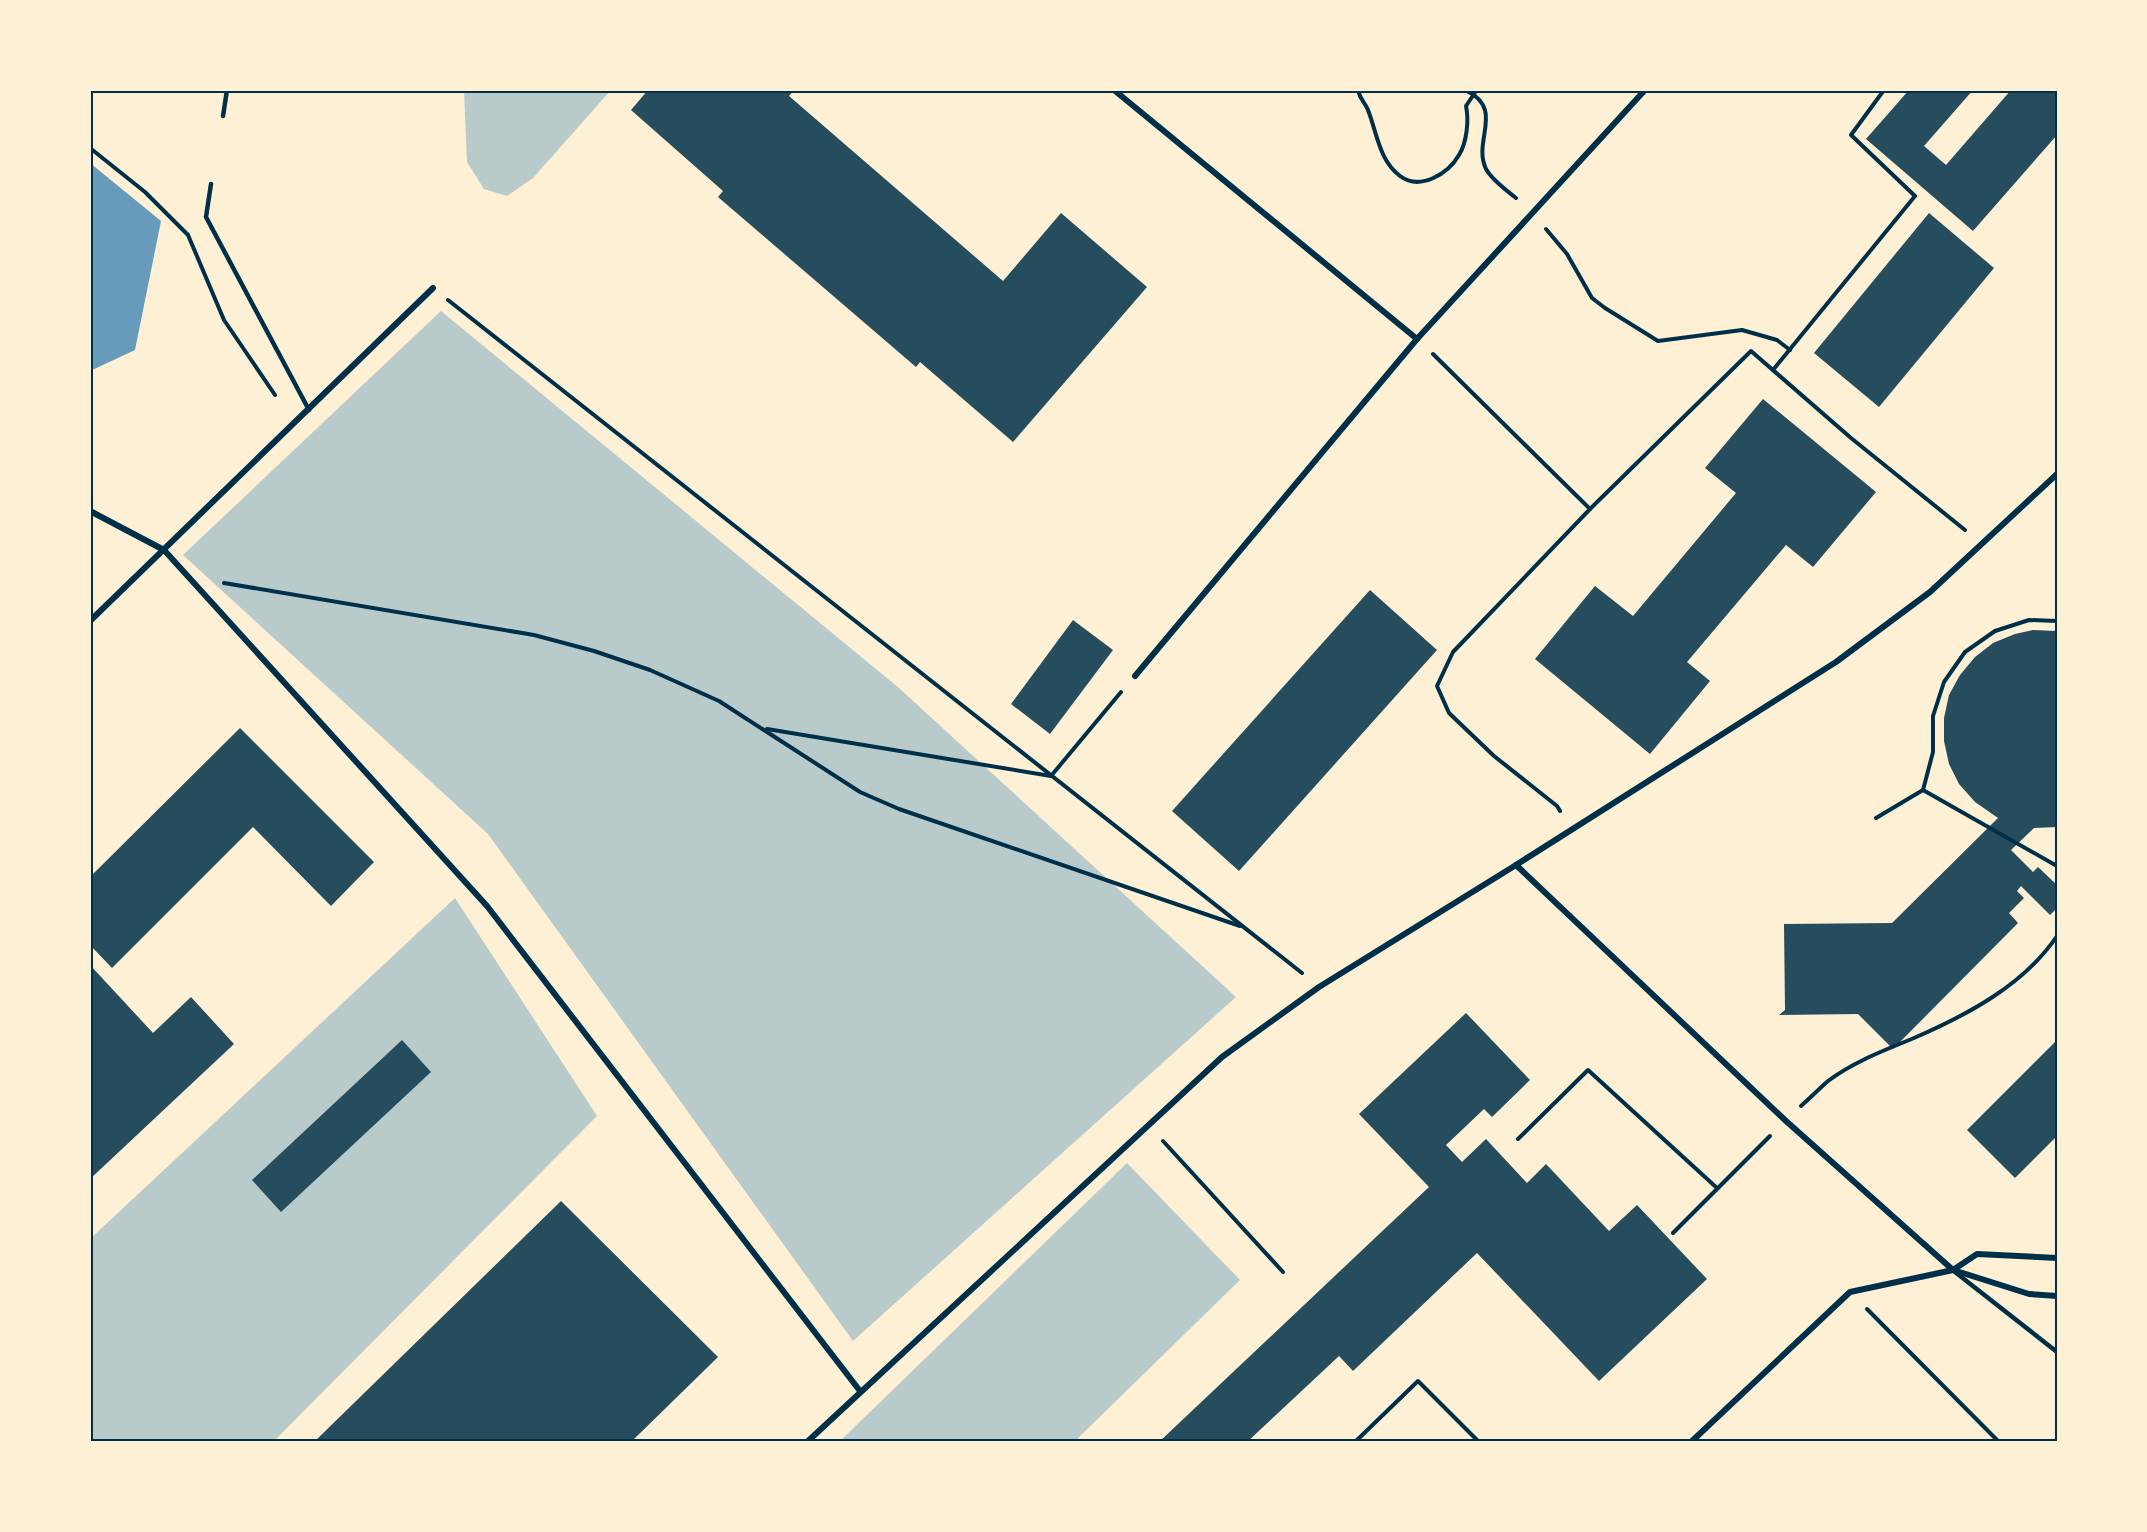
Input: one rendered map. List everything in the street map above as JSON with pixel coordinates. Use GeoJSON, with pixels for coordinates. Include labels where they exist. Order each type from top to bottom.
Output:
{"type":"FeatureCollection","features":[{"type":"Feature","properties":{"kind":"street"},"geometry":{"type":"LineString","coordinates":[[1114,90],[1417,339]]}},
{"type":"Feature","properties":{"kind":"street"},"geometry":{"type":"LineString","coordinates":[[1135,676],[1417,339],[1645,90]]}},
{"type":"Feature","properties":{"kind":"street"},"geometry":{"type":"LineString","coordinates":[[90,621],[433,288]]}},
{"type":"Feature","properties":{"kind":"street"},"geometry":{"type":"LineString","coordinates":[[807,1442],[1222,1057],[1319,987],[1836,662],[1930,592],[2057,474]]}},
{"type":"Feature","properties":{"kind":"street"},"geometry":{"type":"LineString","coordinates":[[90,511],[164,550],[487,906],[860,1391]]}},
{"type":"Feature","properties":{"kind":"street"},"geometry":{"type":"LineString","coordinates":[[1516,865],[1786,1121],[1953,1270],[2029,1294],[2057,1296]]}},
{"type":"Feature","properties":{"kind":"street"},"geometry":{"type":"LineString","coordinates":[[1691,1442],[1850,1292],[1953,1270],[1977,1254],[2057,1258]]}},
{"type":"Feature","properties":{"kind":"lane"},"geometry":{"type":"LineString","coordinates":[[223,116],[227,90]]}},
{"type":"Feature","properties":{"kind":"lane"},"geometry":{"type":"LineString","coordinates":[[211,184],[206,217],[309,410]]}},
{"type":"Feature","properties":{"kind":"lane"},"geometry":{"type":"LineString","coordinates":[[1953,1270],[2057,1352]]}},
{"type":"Feature","properties":{"kind":"path"},"geometry":{"type":"LineString","coordinates":[[1358,90],[1360,100],[1367,106],[1380,149],[1387,163],[1400,176],[1413,181],[1429,180],[1437,176],[1459,156],[1468,116],[1466,106],[1473,94],[1479,90]]}},
{"type":"Feature","properties":{"kind":"path"},"geometry":{"type":"LineString","coordinates":[[1465,90],[1473,94],[1484,108],[1487,120],[1483,148],[1486,169],[1532,213],[1567,254],[1592,298],[1658,341],[1742,330],[1777,340],[1790,350]]}},
{"type":"Feature","properties":{"kind":"path"},"geometry":{"type":"LineString","coordinates":[[1773,370],[1915,196],[1851,135],[1884,90]]}},
{"type":"Feature","properties":{"kind":"path"},"geometry":{"type":"LineString","coordinates":[[90,148],[145,192],[188,235],[224,320],[268,388],[298,420]]}},
{"type":"Feature","properties":{"kind":"path"},"geometry":{"type":"LineString","coordinates":[[433,288],[1319,987]]}},
{"type":"Feature","properties":{"kind":"path"},"geometry":{"type":"LineString","coordinates":[[1417,339],[1590,509]]}},
{"type":"Feature","properties":{"kind":"path"},"geometry":{"type":"LineString","coordinates":[[1570,831],[1557,806],[1494,756],[1449,713],[1437,686],[1453,652],[1590,509],[1751,351],[1851,438],[1982,544]]}},
{"type":"Feature","properties":{"kind":"path"},"geometry":{"type":"LineString","coordinates":[[189,577],[534,635],[594,651],[650,670],[719,701],[860,792],[899,809],[1243,928]]}},
{"type":"Feature","properties":{"kind":"path"},"geometry":{"type":"LineString","coordinates":[[1876,819],[1923,790],[1934,752],[1933,716],[1944,682],[1965,652],[1995,631],[2029,620],[2057,621]]}},
{"type":"Feature","properties":{"kind":"path"},"geometry":{"type":"LineString","coordinates":[[1051,776],[1135,676]]}},
{"type":"Feature","properties":{"kind":"path"},"geometry":{"type":"LineString","coordinates":[[764,729],[1051,776]]}},
{"type":"Feature","properties":{"kind":"path"},"geometry":{"type":"LineString","coordinates":[[1923,790],[2057,866]]}},
{"type":"Feature","properties":{"kind":"path"},"geometry":{"type":"LineString","coordinates":[[1673,1233],[1829,1081],[1868,1058],[1938,1027],[2000,993],[2046,953],[2057,936]]}},
{"type":"Feature","properties":{"kind":"path"},"geometry":{"type":"LineString","coordinates":[[1518,1139],[1588,1070],[1717,1188]]}},
{"type":"Feature","properties":{"kind":"path"},"geometry":{"type":"LineString","coordinates":[[1149,1125],[1284,1272]]}},
{"type":"Feature","properties":{"kind":"path"},"geometry":{"type":"LineString","coordinates":[[1850,1292],[1999,1442]]}},
{"type":"Feature","properties":{"kind":"path"},"geometry":{"type":"LineString","coordinates":[[1355,1442],[1418,1381],[1479,1442]]}},
{"type":"Feature","properties":{"kind":"shaded area"},"geometry":{"type":"Polygon","coordinates":[[[464,90],[611,90],[533,178],[507,196],[484,189],[467,162],[464,90]]]}},
{"type":"Feature","properties":{"kind":"shaded area"},"geometry":{"type":"Polygon","coordinates":[[[441,311],[899,688],[1236,997],[853,1341],[488,834],[183,555],[441,311]]]}},
{"type":"Feature","properties":{"kind":"shaded area"},"geometry":{"type":"Polygon","coordinates":[[[455,898],[597,1116],[273,1442],[90,1442],[90,1239],[455,898]]]}},
{"type":"Feature","properties":{"kind":"shaded area"},"geometry":{"type":"Polygon","coordinates":[[[1127,1163],[1240,1280],[1074,1442],[839,1442],[1127,1163]]]}},
{"type":"Feature","properties":{"kind":"water"},"geometry":{"type":"Polygon","coordinates":[[[90,163],[161,221],[135,350],[90,371],[90,163]]]}},
{"type":"Feature","properties":{"kind":"building"},"geometry":{"type":"Polygon","coordinates":[[[648,90],[794,90],[789,96],[1003,281],[1061,213],[1147,287],[1013,442],[920,362],[916,367],[718,197],[723,191],[631,110],[648,90]]]}},
{"type":"Feature","properties":{"kind":"building"},"geometry":{"type":"Polygon","coordinates":[[[1909,90],[1973,90],[1924,146],[1946,165],[2011,90],[2057,90],[2057,135],[1973,231],[1866,139],[1909,90]]]}},
{"type":"Feature","properties":{"kind":"building"},"geometry":{"type":"Polygon","coordinates":[[[1929,213],[1994,268],[1879,407],[1814,353],[1929,213]]]}},
{"type":"Feature","properties":{"kind":"building"},"geometry":{"type":"Polygon","coordinates":[[[1763,399],[1876,492],[1813,567],[1786,545],[1687,662],[1710,681],[1650,754],[1535,659],[1595,586],[1633,616],[1736,493],[1705,468],[1763,399]]]}},
{"type":"Feature","properties":{"kind":"building"},"geometry":{"type":"Polygon","coordinates":[[[1370,590],[1437,650],[1239,871],[1172,811],[1370,590]]]}},
{"type":"Feature","properties":{"kind":"building"},"geometry":{"type":"Polygon","coordinates":[[[1073,620],[1113,650],[1050,734],[1011,704],[1073,620]]]}},
{"type":"Feature","properties":{"kind":"building"},"geometry":{"type":"Polygon","coordinates":[[[2033,630],[2057,631],[2057,827],[2034,828],[2011,850],[2033,872],[2038,867],[2057,885],[2057,908],[2050,915],[2021,886],[2017,891],[2024,898],[2009,913],[2018,923],[1893,1049],[1858,1014],[1779,1015],[1785,1010],[1784,924],[1892,923],[1998,818],[1975,802],[1959,784],[1949,764],[1944,741],[1944,718],[1949,695],[1960,675],[1975,657],[1993,643],[2033,630]]]}},
{"type":"Feature","properties":{"kind":"building"},"geometry":{"type":"Polygon","coordinates":[[[240,728],[374,862],[331,906],[253,827],[112,968],[90,945],[90,877],[240,728]]]}},
{"type":"Feature","properties":{"kind":"building"},"geometry":{"type":"Polygon","coordinates":[[[90,965],[153,1033],[191,997],[234,1044],[90,1179],[90,965]]]}},
{"type":"Feature","properties":{"kind":"building"},"geometry":{"type":"Polygon","coordinates":[[[1466,1013],[1530,1080],[1492,1117],[1484,1109],[1446,1145],[1462,1162],[1486,1139],[1527,1183],[1546,1164],[1609,1231],[1637,1205],[1707,1279],[1599,1381],[1477,1253],[1353,1371],[1339,1356],[1247,1442],[1159,1442],[1429,1187],[1359,1114],[1466,1013]]]}},
{"type":"Feature","properties":{"kind":"building"},"geometry":{"type":"Polygon","coordinates":[[[402,1040],[431,1072],[281,1212],[252,1180],[402,1040]]]}},
{"type":"Feature","properties":{"kind":"building"},"geometry":{"type":"Polygon","coordinates":[[[2057,1040],[2057,1136],[2015,1178],[1967,1130],[2057,1040]]]}},
{"type":"Feature","properties":{"kind":"building"},"geometry":{"type":"Polygon","coordinates":[[[561,1201],[718,1357],[631,1442],[314,1442],[561,1201]]]}}]}
